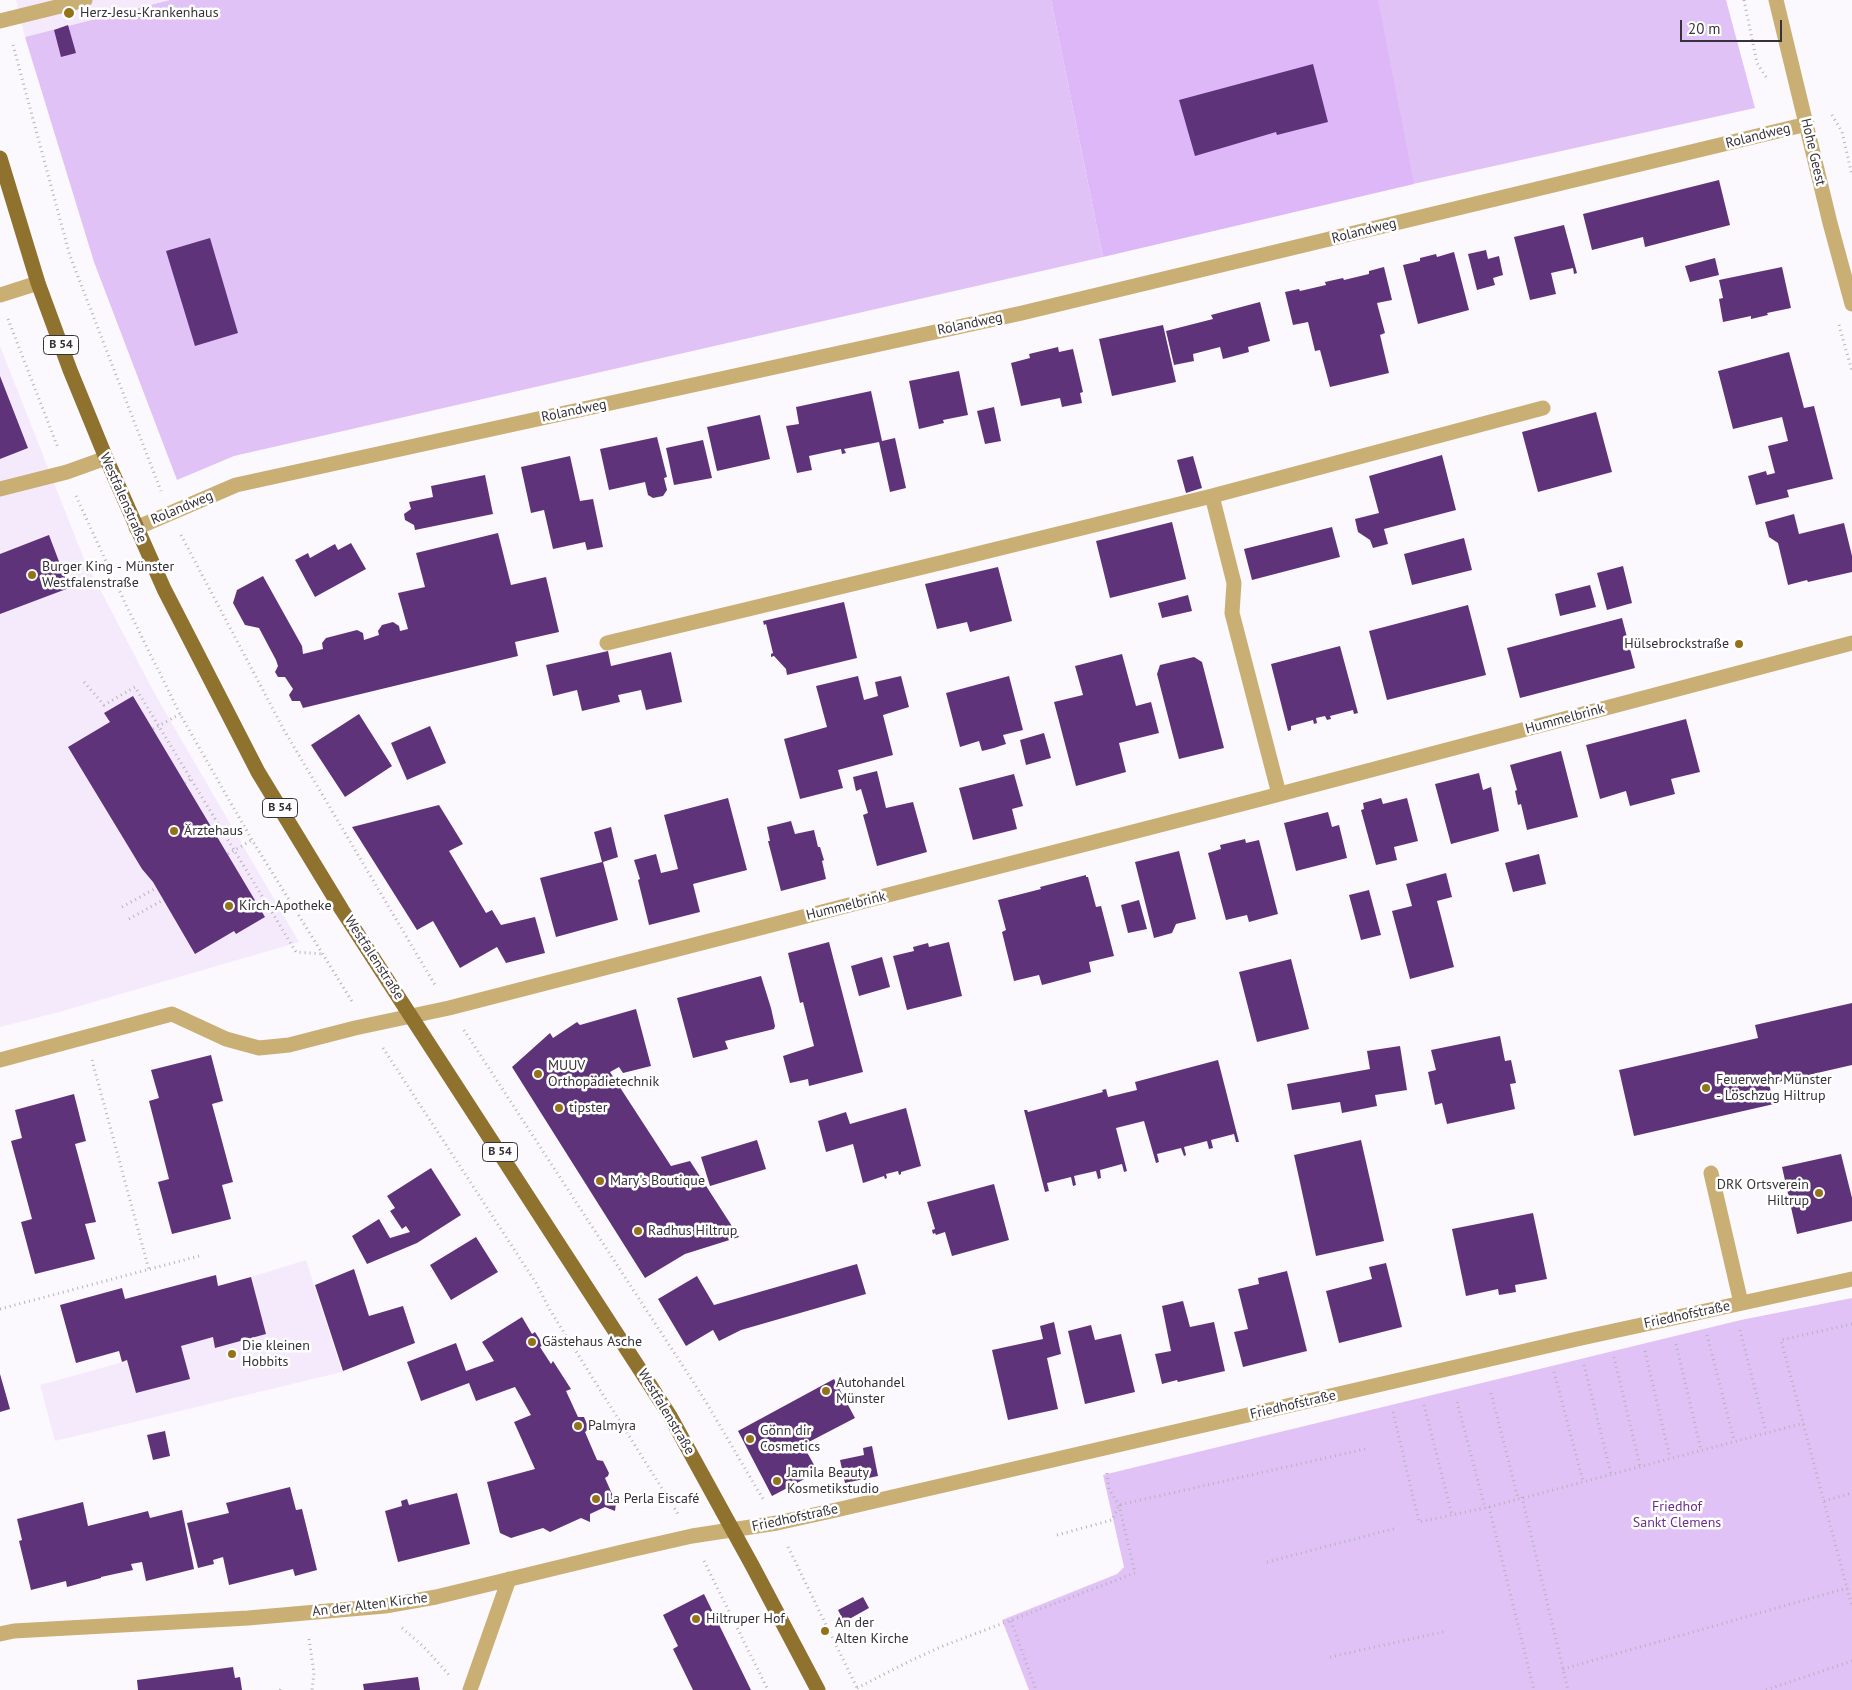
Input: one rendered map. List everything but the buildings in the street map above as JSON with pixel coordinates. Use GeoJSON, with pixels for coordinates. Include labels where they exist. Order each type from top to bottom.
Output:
{"type":"FeatureCollection","features":[{"type":"Feature","properties":{"kind":"main road","name":"Westfalenstraße"},"geometry":{"type":"LineString","coordinates":[[0,158],[38,283],[106,458],[164,589],[258,772],[342,910],[670,1416],[818,1690]]}},
{"type":"Feature","properties":{"kind":"street"},"geometry":{"type":"LineString","coordinates":[[3,20],[85,0]]}},
{"type":"Feature","properties":{"kind":"street","name":"Hohe Geest"},"geometry":{"type":"LineString","coordinates":[[1776,0],[1830,223],[1852,304]]}},
{"type":"Feature","properties":{"kind":"street","name":"Rolandweg"},"geometry":{"type":"LineString","coordinates":[[136,528],[236,485],[1022,313],[1807,124]]}},
{"type":"Feature","properties":{"kind":"street"},"geometry":{"type":"LineString","coordinates":[[0,295],[38,283]]}},
{"type":"Feature","properties":{"kind":"street"},"geometry":{"type":"LineString","coordinates":[[607,643],[935,565],[1212,496],[1544,408]]}},
{"type":"Feature","properties":{"kind":"street"},"geometry":{"type":"LineString","coordinates":[[0,489],[67,472],[106,458]]}},
{"type":"Feature","properties":{"kind":"street"},"geometry":{"type":"LineString","coordinates":[[1212,496],[1234,582],[1232,613],[1279,794]]}},
{"type":"Feature","properties":{"kind":"street","name":"Hummelbrink"},"geometry":{"type":"LineString","coordinates":[[0,1060],[172,1014],[226,1039],[259,1048],[289,1045],[355,1028],[449,1008],[1279,794],[1852,643]]}},
{"type":"Feature","properties":{"kind":"street"},"geometry":{"type":"LineString","coordinates":[[1711,1173],[1741,1304]]}},
{"type":"Feature","properties":{"kind":"street","name":"Friedhofstraße"},"geometry":{"type":"LineString","coordinates":[[733,1531],[777,1523],[1577,1339],[1852,1279]]}},
{"type":"Feature","properties":{"kind":"street","name":"An der Alten Kirche"},"geometry":{"type":"LineString","coordinates":[[0,1634],[14,1631],[248,1618],[385,1606],[436,1597],[692,1536],[733,1531]]}},
{"type":"Feature","properties":{"kind":"street"},"geometry":{"type":"LineString","coordinates":[[470,1690],[509,1579]]}},
{"type":"Feature","properties":{"kind":"path"},"geometry":{"type":"LineString","coordinates":[[3,20],[70,256],[170,513],[284,730],[449,1008],[703,1397],[777,1523],[857,1689],[912,1660],[1134,1573],[1119,1505],[1109,1489],[1103,1448]]}},
{"type":"Feature","properties":{"kind":"path"},"geometry":{"type":"LineString","coordinates":[[84,682],[104,705],[135,687],[296,952],[323,954]]}},
{"type":"Feature","properties":{"kind":"path"},"geometry":{"type":"LineString","coordinates":[[153,729],[180,714]]}},
{"type":"Feature","properties":{"kind":"path"},"geometry":{"type":"LineString","coordinates":[[185,783],[191,779]]}},
{"type":"Feature","properties":{"kind":"path"},"geometry":{"type":"LineString","coordinates":[[228,854],[252,840]]}},
{"type":"Feature","properties":{"kind":"path"},"geometry":{"type":"LineString","coordinates":[[122,907],[156,888]]}},
{"type":"Feature","properties":{"kind":"path"},"geometry":{"type":"LineString","coordinates":[[129,919],[163,900]]}},
{"type":"Feature","properties":{"kind":"path"},"geometry":{"type":"LineString","coordinates":[[86,1037],[149,1270]]}},
{"type":"Feature","properties":{"kind":"path"},"geometry":{"type":"LineString","coordinates":[[0,1309],[199,1256]]}},
{"type":"Feature","properties":{"kind":"path"},"geometry":{"type":"LineString","coordinates":[[1852,1324],[1781,1340],[1852,1607]]}},
{"type":"Feature","properties":{"kind":"path"},"geometry":{"type":"LineString","coordinates":[[1739,1327],[1766,1432]]}},
{"type":"Feature","properties":{"kind":"path"},"geometry":{"type":"LineString","coordinates":[[1707,1334],[1734,1441]]}},
{"type":"Feature","properties":{"kind":"path"},"geometry":{"type":"LineString","coordinates":[[1676,1344],[1701,1450]]}},
{"type":"Feature","properties":{"kind":"path"},"geometry":{"type":"LineString","coordinates":[[1645,1351],[1670,1458]]}},
{"type":"Feature","properties":{"kind":"path"},"geometry":{"type":"LineString","coordinates":[[1614,1356],[1640,1466]]}},
{"type":"Feature","properties":{"kind":"path"},"geometry":{"type":"LineString","coordinates":[[1584,1365],[1611,1474]]}},
{"type":"Feature","properties":{"kind":"path"},"geometry":{"type":"LineString","coordinates":[[1554,1372],[1583,1481]]}},
{"type":"Feature","properties":{"kind":"path"},"geometry":{"type":"LineString","coordinates":[[1490,1393],[1520,1498],[1568,1690]]}},
{"type":"Feature","properties":{"kind":"path"},"geometry":{"type":"LineString","coordinates":[[1457,1402],[1487,1507],[1534,1690]]}},
{"type":"Feature","properties":{"kind":"path"},"geometry":{"type":"LineString","coordinates":[[1424,1405],[1452,1515]]}},
{"type":"Feature","properties":{"kind":"path"},"geometry":{"type":"LineString","coordinates":[[1393,1412],[1419,1522],[1487,1507],[1804,1422]]}},
{"type":"Feature","properties":{"kind":"path"},"geometry":{"type":"LineString","coordinates":[[1119,1505],[1365,1449]]}},
{"type":"Feature","properties":{"kind":"path"},"geometry":{"type":"LineString","coordinates":[[1824,1501],[1852,1493]]}},
{"type":"Feature","properties":{"kind":"path"},"geometry":{"type":"LineString","coordinates":[[1057,1535],[1112,1520],[1119,1505]]}},
{"type":"Feature","properties":{"kind":"path"},"geometry":{"type":"LineString","coordinates":[[1267,1562],[1397,1528]]}},
{"type":"Feature","properties":{"kind":"path"},"geometry":{"type":"LineString","coordinates":[[1563,1669],[1847,1588]]}},
{"type":"Feature","properties":{"kind":"path"},"geometry":{"type":"LineString","coordinates":[[385,1606],[399,1625],[424,1647],[450,1677]]}},
{"type":"Feature","properties":{"kind":"path"},"geometry":{"type":"LineString","coordinates":[[305,1613],[314,1673],[312,1690]]}},
{"type":"Feature","properties":{"kind":"path"},"geometry":{"type":"LineString","coordinates":[[1011,1621],[1036,1690]]}},
{"type":"Feature","properties":{"kind":"path"},"geometry":{"type":"LineString","coordinates":[[1330,1657],[1447,1631]]}},
{"type":"Feature","properties":{"kind":"path"},"geometry":{"type":"LineString","coordinates":[[1766,1690],[1852,1661]]}},
{"type":"Feature","properties":{"kind":"path"},"geometry":{"type":"LineString","coordinates":[[280,1690],[282,1686]]}},
{"type":"Feature","properties":{"kind":"shaded area","name":"Herz-Jesu-Krankenhaus"},"geometry":{"type":"Polygon","coordinates":[[[16,0],[170,0],[25,37],[16,0]]]}},
{"type":"Feature","properties":{"kind":"shaded area"},"geometry":{"type":"Polygon","coordinates":[[[1051,0],[1378,0],[1414,184],[1103,257],[1051,0]]]}},
{"type":"Feature","properties":{"kind":"shaded area"},"geometry":{"type":"Polygon","coordinates":[[[0,346],[84,559],[156,696],[299,942],[59,1012],[0,1027],[0,346]]]}},
{"type":"Feature","properties":{"kind":"shaded area","name":"Die kleinen Hobbits"},"geometry":{"type":"Polygon","coordinates":[[[306,1260],[342,1372],[55,1441],[40,1385],[213,1337],[216,1348],[266,1334],[251,1277],[306,1260]]]}},
{"type":"Feature","properties":{"kind":"green space"},"geometry":{"type":"Polygon","coordinates":[[[170,0],[1051,0],[1103,257],[234,456],[177,480],[94,262],[25,37],[170,0]]]}},
{"type":"Feature","properties":{"kind":"green space"},"geometry":{"type":"Polygon","coordinates":[[[1377,0],[1726,0],[1755,108],[1413,184],[1377,0]]]}},
{"type":"Feature","properties":{"kind":"green space","name":"Friedhof Sankt Clemens"},"geometry":{"type":"Polygon","coordinates":[[[1852,1298],[1852,1690],[1029,1690],[1002,1620],[1117,1574],[1124,1567],[1103,1475],[1741,1320],[1852,1298]]]}},
{"type":"Feature","properties":{"kind":"place","name":"Herz-Jesu-Krankenhaus"},"geometry":{"type":"Point","coordinates":[69,13]}},
{"type":"Feature","properties":{"kind":"place","name":"Burger King - Münster Westfalenstraße"},"geometry":{"type":"Point","coordinates":[32,575]}},
{"type":"Feature","properties":{"kind":"place","name":"Hülsebrockstraße"},"geometry":{"type":"Point","coordinates":[1739,644]}},
{"type":"Feature","properties":{"kind":"place","name":"Ärztehaus"},"geometry":{"type":"Point","coordinates":[174,831]}},
{"type":"Feature","properties":{"kind":"place","name":"Kirch-Apotheke"},"geometry":{"type":"Point","coordinates":[229,906]}},
{"type":"Feature","properties":{"kind":"place","name":"MUUV Orthopädietechnik"},"geometry":{"type":"Point","coordinates":[538,1074]}},
{"type":"Feature","properties":{"kind":"place","name":"Feuerwehr Münster - Löschzug Hiltrup"},"geometry":{"type":"Point","coordinates":[1706,1088]}},
{"type":"Feature","properties":{"kind":"place","name":"tipster"},"geometry":{"type":"Point","coordinates":[559,1108]}},
{"type":"Feature","properties":{"kind":"place","name":"Mary's Boutique"},"geometry":{"type":"Point","coordinates":[600,1181]}},
{"type":"Feature","properties":{"kind":"place","name":"DRK Ortsverein Hiltrup"},"geometry":{"type":"Point","coordinates":[1819,1193]}},
{"type":"Feature","properties":{"kind":"place","name":"Radhus Hiltrup"},"geometry":{"type":"Point","coordinates":[638,1231]}},
{"type":"Feature","properties":{"kind":"place","name":"Gästehaus Asche"},"geometry":{"type":"Point","coordinates":[532,1342]}},
{"type":"Feature","properties":{"kind":"place","name":"Die kleinen Hobbits"},"geometry":{"type":"Point","coordinates":[232,1354]}},
{"type":"Feature","properties":{"kind":"place","name":"Autohandel Münster"},"geometry":{"type":"Point","coordinates":[826,1391]}},
{"type":"Feature","properties":{"kind":"place","name":"Palmyra"},"geometry":{"type":"Point","coordinates":[578,1426]}},
{"type":"Feature","properties":{"kind":"place","name":"Gönn dir Cosmetics"},"geometry":{"type":"Point","coordinates":[750,1439]}},
{"type":"Feature","properties":{"kind":"place","name":"Jamila Beauty Kosmetikstudio"},"geometry":{"type":"Point","coordinates":[777,1481]}},
{"type":"Feature","properties":{"kind":"place","name":"La Perla Eiscafé"},"geometry":{"type":"Point","coordinates":[596,1499]}},
{"type":"Feature","properties":{"kind":"place","name":"Hiltruper Hof"},"geometry":{"type":"Point","coordinates":[696,1619]}},
{"type":"Feature","properties":{"kind":"place","name":"An der Alten Kirche"},"geometry":{"type":"Point","coordinates":[825,1631]}}]}
